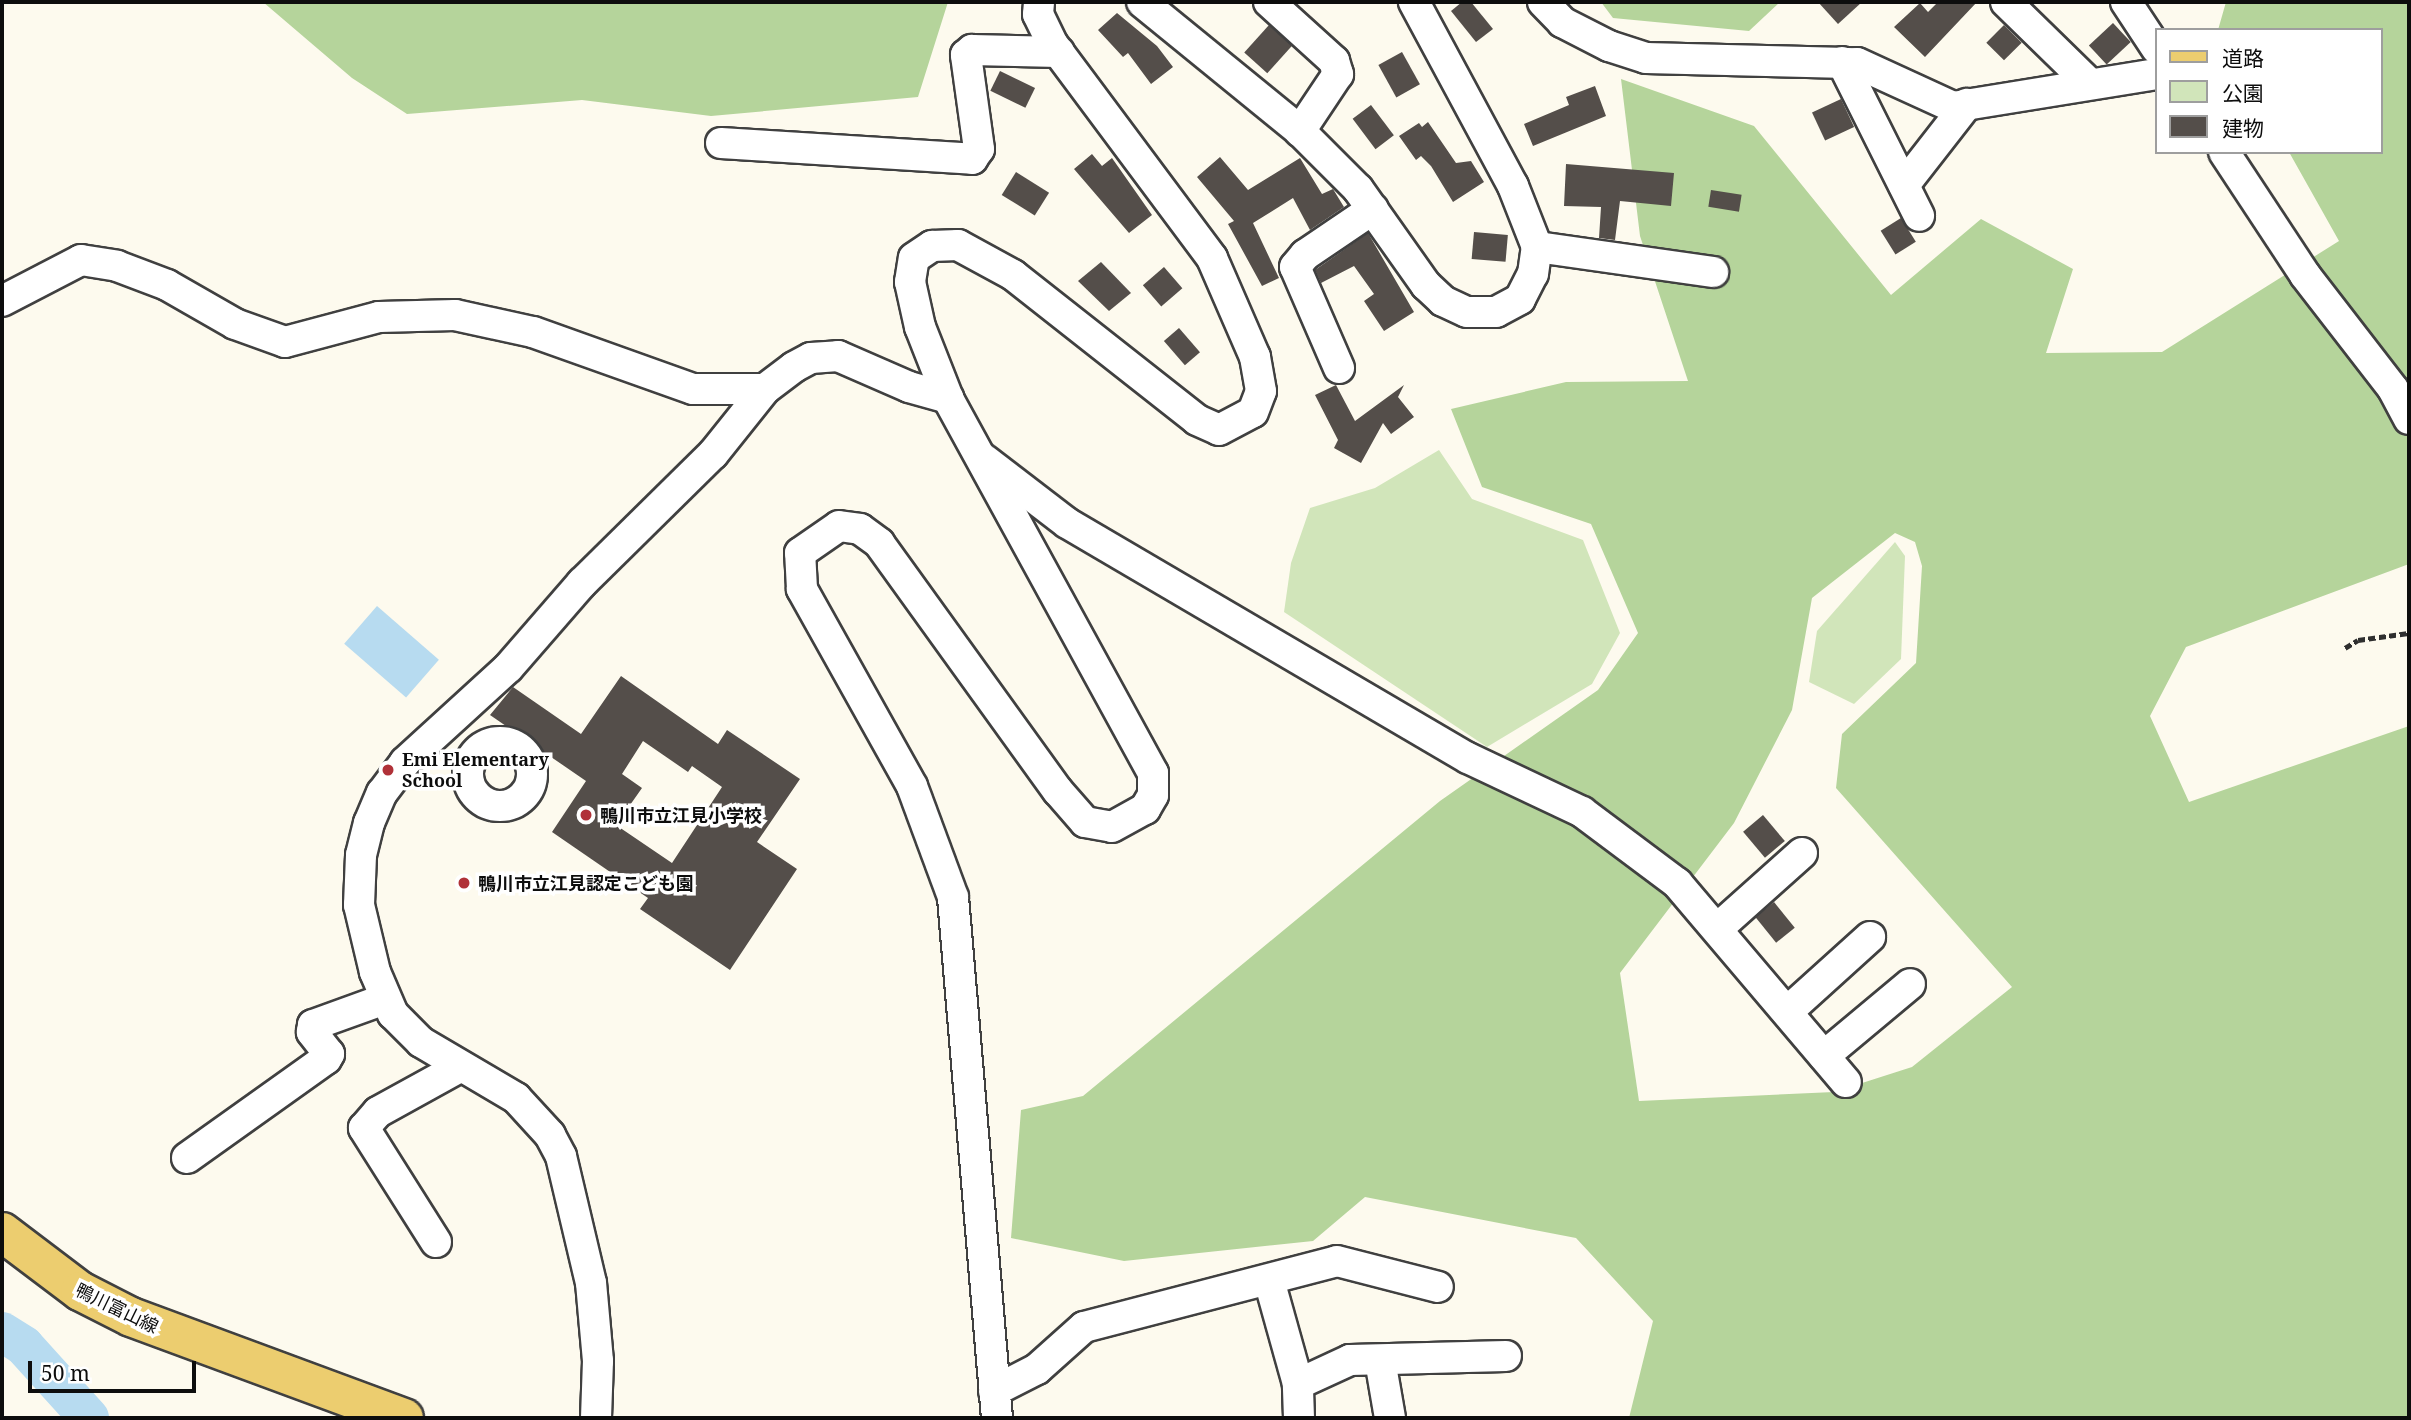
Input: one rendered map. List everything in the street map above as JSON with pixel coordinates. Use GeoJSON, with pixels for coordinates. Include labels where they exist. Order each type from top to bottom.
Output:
{"type":"FeatureCollection","features":[{"type":"Feature","properties":{"kind":"main road","name":"鴨川富山線"},"geometry":{"type":"LineString","coordinates":[[2,1232],[80,1292],[131,1317],[404,1418]]}},
{"type":"Feature","properties":{"kind":"street"},"geometry":{"type":"LineString","coordinates":[[995,1405],[953,897],[912,786],[802,589],[800,553],[839,526],[860,529],[879,543],[1085,822],[1112,827],[1145,809],[1153,795],[1153,773],[976,454],[948,398],[919,327],[910,282],[914,258],[932,246],[958,246],[1013,275],[1197,420],[1219,430],[1239,422],[1253,412],[1261,391],[1255,357],[1212,258],[1059,52],[1038,14],[1039,2]]}},
{"type":"Feature","properties":{"kind":"street"},"geometry":{"type":"LineString","coordinates":[[1142,2],[1300,131],[1373,209],[1426,285],[1443,300],[1467,312],[1496,312],[1520,299],[1533,274],[1537,247],[1513,186],[1414,2]]}},
{"type":"Feature","properties":{"kind":"street"},"geometry":{"type":"LineString","coordinates":[[1269,2],[1334,61],[1338,74],[1300,131]]}},
{"type":"Feature","properties":{"kind":"street"},"geometry":{"type":"LineString","coordinates":[[1543,2],[1562,22],[1609,46],[1646,58],[1857,63],[1953,107],[2156,74]]}},
{"type":"Feature","properties":{"kind":"street"},"geometry":{"type":"LineString","coordinates":[[2006,2],[2090,84]]}},
{"type":"Feature","properties":{"kind":"street"},"geometry":{"type":"LineString","coordinates":[[2126,2],[2156,47]]}},
{"type":"Feature","properties":{"kind":"street"},"geometry":{"type":"LineString","coordinates":[[721,143],[972,159],[979,149],[966,55],[972,50],[1059,52]]}},
{"type":"Feature","properties":{"kind":"street"},"geometry":{"type":"LineString","coordinates":[[1842,62],[1920,216]]}},
{"type":"Feature","properties":{"kind":"street"},"geometry":{"type":"LineString","coordinates":[[1904,185],[1967,104]]}},
{"type":"Feature","properties":{"kind":"street"},"geometry":{"type":"LineString","coordinates":[[2225,154],[2305,275],[2393,389],[2409,419]]}},
{"type":"Feature","properties":{"kind":"street"},"geometry":{"type":"LineString","coordinates":[[1339,368],[1295,267],[1305,255],[1373,209]]}},
{"type":"Feature","properties":{"kind":"street"},"geometry":{"type":"LineString","coordinates":[[1537,247],[1713,272]]}},
{"type":"Feature","properties":{"kind":"street"},"geometry":{"type":"LineString","coordinates":[[2,301],[81,260],[117,266],[167,285],[235,324],[285,342],[379,317],[455,315],[533,332],[693,390],[765,389]]}},
{"type":"Feature","properties":{"kind":"street"},"geometry":{"type":"LineString","coordinates":[[596,1418],[598,1361],[591,1283],[561,1156],[526,1106],[460,1067],[405,1028],[385,999],[363,929],[359,880],[373,812],[405,762],[531,641],[582,583],[713,454],[765,389],[811,358],[838,356],[909,387],[948,398]]}},
{"type":"Feature","properties":{"kind":"street"},"geometry":{"type":"LineString","coordinates":[[976,454],[1067,523],[1468,758],[1582,812],[1677,883],[1846,1082]]}},
{"type":"Feature","properties":{"kind":"street"},"geometry":{"type":"LineString","coordinates":[[434,735],[471,762]]}},
{"type":"Feature","properties":{"kind":"street"},"geometry":{"type":"LineString","coordinates":[[1717,929],[1802,853]]}},
{"type":"Feature","properties":{"kind":"street"},"geometry":{"type":"LineString","coordinates":[[1787,1012],[1870,937]]}},
{"type":"Feature","properties":{"kind":"street"},"geometry":{"type":"LineString","coordinates":[[1824,1056],[1910,984]]}},
{"type":"Feature","properties":{"kind":"street"},"geometry":{"type":"LineString","coordinates":[[187,1158],[326,1059],[329,1054],[312,1032],[313,1025],[385,999]]}},
{"type":"Feature","properties":{"kind":"street"},"geometry":{"type":"LineString","coordinates":[[436,1242],[364,1128],[378,1112],[460,1067]]}},
{"type":"Feature","properties":{"kind":"street"},"geometry":{"type":"LineString","coordinates":[[995,1405],[1084,1327],[1337,1261],[1438,1287]]}},
{"type":"Feature","properties":{"kind":"street"},"geometry":{"type":"LineString","coordinates":[[1269,1280],[1298,1384],[1299,1418]]}},
{"type":"Feature","properties":{"kind":"street"},"geometry":{"type":"LineString","coordinates":[[1298,1384],[1350,1360],[1506,1356]]}},
{"type":"Feature","properties":{"kind":"street"},"geometry":{"type":"LineString","coordinates":[[1380,1360],[1390,1418]]}},
{"type":"Feature","properties":{"kind":"path"},"geometry":{"type":"LineString","coordinates":[[2345,648],[2358,640],[2409,633]]}},
{"type":"Feature","properties":{"kind":"green space"},"geometry":{"type":"Polygon","coordinates":[[[263,2],[948,2],[918,97],[711,116],[582,100],[407,114],[352,78],[263,2]]]}},
{"type":"Feature","properties":{"kind":"green space"},"geometry":{"type":"Polygon","coordinates":[[[1601,2],[1780,2],[1749,31],[1613,18],[1601,2]]]}},
{"type":"Feature","properties":{"kind":"green space"},"geometry":{"type":"Polygon","coordinates":[[[2226,2],[2409,2],[2409,564],[2186,647],[2150,716],[2189,802],[2409,726],[2409,1418],[1629,1418],[1653,1321],[1576,1238],[1365,1197],[1313,1241],[1124,1261],[1011,1238],[1021,1110],[1083,1096],[1440,801],[1598,690],[1638,633],[1591,524],[1482,487],[1451,409],[1566,382],[1688,381],[1640,236],[1621,79],[1754,126],[1891,295],[1981,219],[2073,269],[2046,353],[2162,352],[2339,241],[2290,154],[2383,154],[2383,28],[2219,28],[2226,2]],[[1895,533],[1812,598],[1792,710],[1734,823],[1620,973],[1639,1101],[1834,1092],[1912,1067],[2012,987],[1836,788],[1842,734],[1916,663],[1922,566],[1915,542],[1895,533]]]}},
{"type":"Feature","properties":{"kind":"green space"},"geometry":{"type":"Polygon","coordinates":[[[1439,450],[1472,499],[1583,540],[1620,633],[1592,684],[1487,747],[1284,612],[1291,563],[1310,508],[1375,488],[1439,450]]]}},
{"type":"Feature","properties":{"kind":"green space"},"geometry":{"type":"Polygon","coordinates":[[[1895,542],[1905,556],[1901,659],[1854,704],[1809,682],[1817,631],[1895,542]]]}},
{"type":"Feature","properties":{"kind":"water"},"geometry":{"type":"Polygon","coordinates":[[[377,606],[439,660],[406,698],[344,644],[377,606]]]}},
{"type":"Feature","properties":{"kind":"building"},"geometry":{"type":"Polygon","coordinates":[[[1462,2],[1471,2],[1493,29],[1476,42],[1451,11],[1462,2]]]}},
{"type":"Feature","properties":{"kind":"building"},"geometry":{"type":"Polygon","coordinates":[[[1818,2],[1862,2],[1838,24],[1818,2]]]}},
{"type":"Feature","properties":{"kind":"building"},"geometry":{"type":"Polygon","coordinates":[[[1938,2],[1977,2],[1925,57],[1894,27],[1920,3],[1928,12],[1938,2]]]}},
{"type":"Feature","properties":{"kind":"building"},"geometry":{"type":"Polygon","coordinates":[[[1117,13],[1157,46],[1173,67],[1151,84],[1128,53],[1123,57],[1098,30],[1117,13]]]}},
{"type":"Feature","properties":{"kind":"building"},"geometry":{"type":"Polygon","coordinates":[[[2113,23],[2131,42],[2107,65],[2089,46],[2113,23]]]}},
{"type":"Feature","properties":{"kind":"building"},"geometry":{"type":"Polygon","coordinates":[[[1269,25],[1292,46],[1267,73],[1244,52],[1269,25]]]}},
{"type":"Feature","properties":{"kind":"building"},"geometry":{"type":"Polygon","coordinates":[[[2004,25],[2022,43],[2004,60],[1986,43],[2004,25]]]}},
{"type":"Feature","properties":{"kind":"building"},"geometry":{"type":"Polygon","coordinates":[[[1402,52],[1420,84],[1396,97],[1378,65],[1402,52]]]}},
{"type":"Feature","properties":{"kind":"building"},"geometry":{"type":"Polygon","coordinates":[[[1000,71],[1035,88],[1025,108],[990,91],[1000,71]]]}},
{"type":"Feature","properties":{"kind":"building"},"geometry":{"type":"Polygon","coordinates":[[[1595,86],[1606,116],[1533,146],[1524,124],[1569,105],[1566,97],[1595,86]]]}},
{"type":"Feature","properties":{"kind":"building"},"geometry":{"type":"Polygon","coordinates":[[[1841,99],[1854,127],[1825,141],[1812,113],[1841,99]]]}},
{"type":"Feature","properties":{"kind":"building"},"geometry":{"type":"Polygon","coordinates":[[[1371,105],[1394,135],[1376,149],[1353,119],[1371,105]]]}},
{"type":"Feature","properties":{"kind":"building"},"geometry":{"type":"Polygon","coordinates":[[[1428,122],[1456,163],[1471,161],[1484,182],[1453,202],[1431,166],[1421,156],[1416,160],[1399,136],[1419,123],[1422,127],[1428,122]]]}},
{"type":"Feature","properties":{"kind":"building"},"geometry":{"type":"Polygon","coordinates":[[[1092,154],[1102,166],[1112,158],[1152,215],[1129,233],[1074,169],[1092,154]]]}},
{"type":"Feature","properties":{"kind":"building"},"geometry":{"type":"Polygon","coordinates":[[[1220,157],[1248,190],[1300,158],[1322,194],[1333,189],[1344,207],[1310,230],[1293,198],[1253,223],[1279,278],[1262,286],[1228,224],[1234,221],[1197,177],[1220,157]]]}},
{"type":"Feature","properties":{"kind":"building"},"geometry":{"type":"Polygon","coordinates":[[[1566,164],[1674,173],[1671,206],[1620,201],[1615,240],[1599,238],[1601,207],[1564,206],[1566,164]]]}},
{"type":"Feature","properties":{"kind":"building"},"geometry":{"type":"Polygon","coordinates":[[[1016,172],[1049,193],[1035,216],[1002,195],[1016,172]]]}},
{"type":"Feature","properties":{"kind":"building"},"geometry":{"type":"Polygon","coordinates":[[[1711,190],[1742,195],[1739,212],[1708,207],[1711,190]]]}},
{"type":"Feature","properties":{"kind":"building"},"geometry":{"type":"Polygon","coordinates":[[[1901,218],[1916,242],[1895,254],[1881,231],[1901,218]]]}},
{"type":"Feature","properties":{"kind":"building"},"geometry":{"type":"Polygon","coordinates":[[[1474,232],[1508,235],[1506,262],[1472,259],[1474,232]]]}},
{"type":"Feature","properties":{"kind":"building"},"geometry":{"type":"Polygon","coordinates":[[[1368,233],[1414,312],[1384,331],[1364,301],[1374,294],[1354,266],[1321,283],[1315,270],[1368,233]]]}},
{"type":"Feature","properties":{"kind":"building"},"geometry":{"type":"Polygon","coordinates":[[[1101,262],[1131,293],[1109,311],[1078,281],[1101,262]]]}},
{"type":"Feature","properties":{"kind":"building"},"geometry":{"type":"Polygon","coordinates":[[[1164,267],[1182,288],[1161,307],[1143,285],[1164,267]]]}},
{"type":"Feature","properties":{"kind":"building"},"geometry":{"type":"Polygon","coordinates":[[[1179,328],[1200,352],[1185,365],[1164,341],[1179,328]]]}},
{"type":"Feature","properties":{"kind":"building"},"geometry":{"type":"Polygon","coordinates":[[[1336,385],[1355,421],[1404,385],[1398,397],[1414,417],[1391,434],[1383,423],[1361,463],[1334,448],[1338,440],[1315,395],[1336,385]]]}},
{"type":"Feature","properties":{"kind":"building"},"geometry":{"type":"Polygon","coordinates":[[[621,676],[718,744],[727,730],[800,779],[757,842],[797,869],[730,970],[640,909],[648,898],[552,832],[586,781],[490,715],[513,687],[581,734],[621,676]],[[643,741],[622,774],[642,788],[616,825],[672,863],[722,787],[692,766],[688,772],[643,741]]]}},
{"type":"Feature","properties":{"kind":"building"},"geometry":{"type":"Polygon","coordinates":[[[1763,815],[1785,841],[1765,858],[1743,832],[1763,815]]]}},
{"type":"Feature","properties":{"kind":"building"},"geometry":{"type":"Polygon","coordinates":[[[1774,902],[1795,928],[1776,943],[1755,917],[1774,902]]]}},
{"type":"Feature","properties":{"kind":"waterway"},"geometry":{"type":"LineString","coordinates":[[2,1332],[24,1346],[89,1418]]}},
{"type":"Feature","properties":{"kind":"place","name":"Emi Elementary School"},"geometry":{"type":"Point","coordinates":[388,770]}},
{"type":"Feature","properties":{"kind":"place","name":"鴨川市立江見小学校"},"geometry":{"type":"Point","coordinates":[586,815]}},
{"type":"Feature","properties":{"kind":"place","name":"鴨川市立江見認定こども園"},"geometry":{"type":"Point","coordinates":[464,883]}}]}
